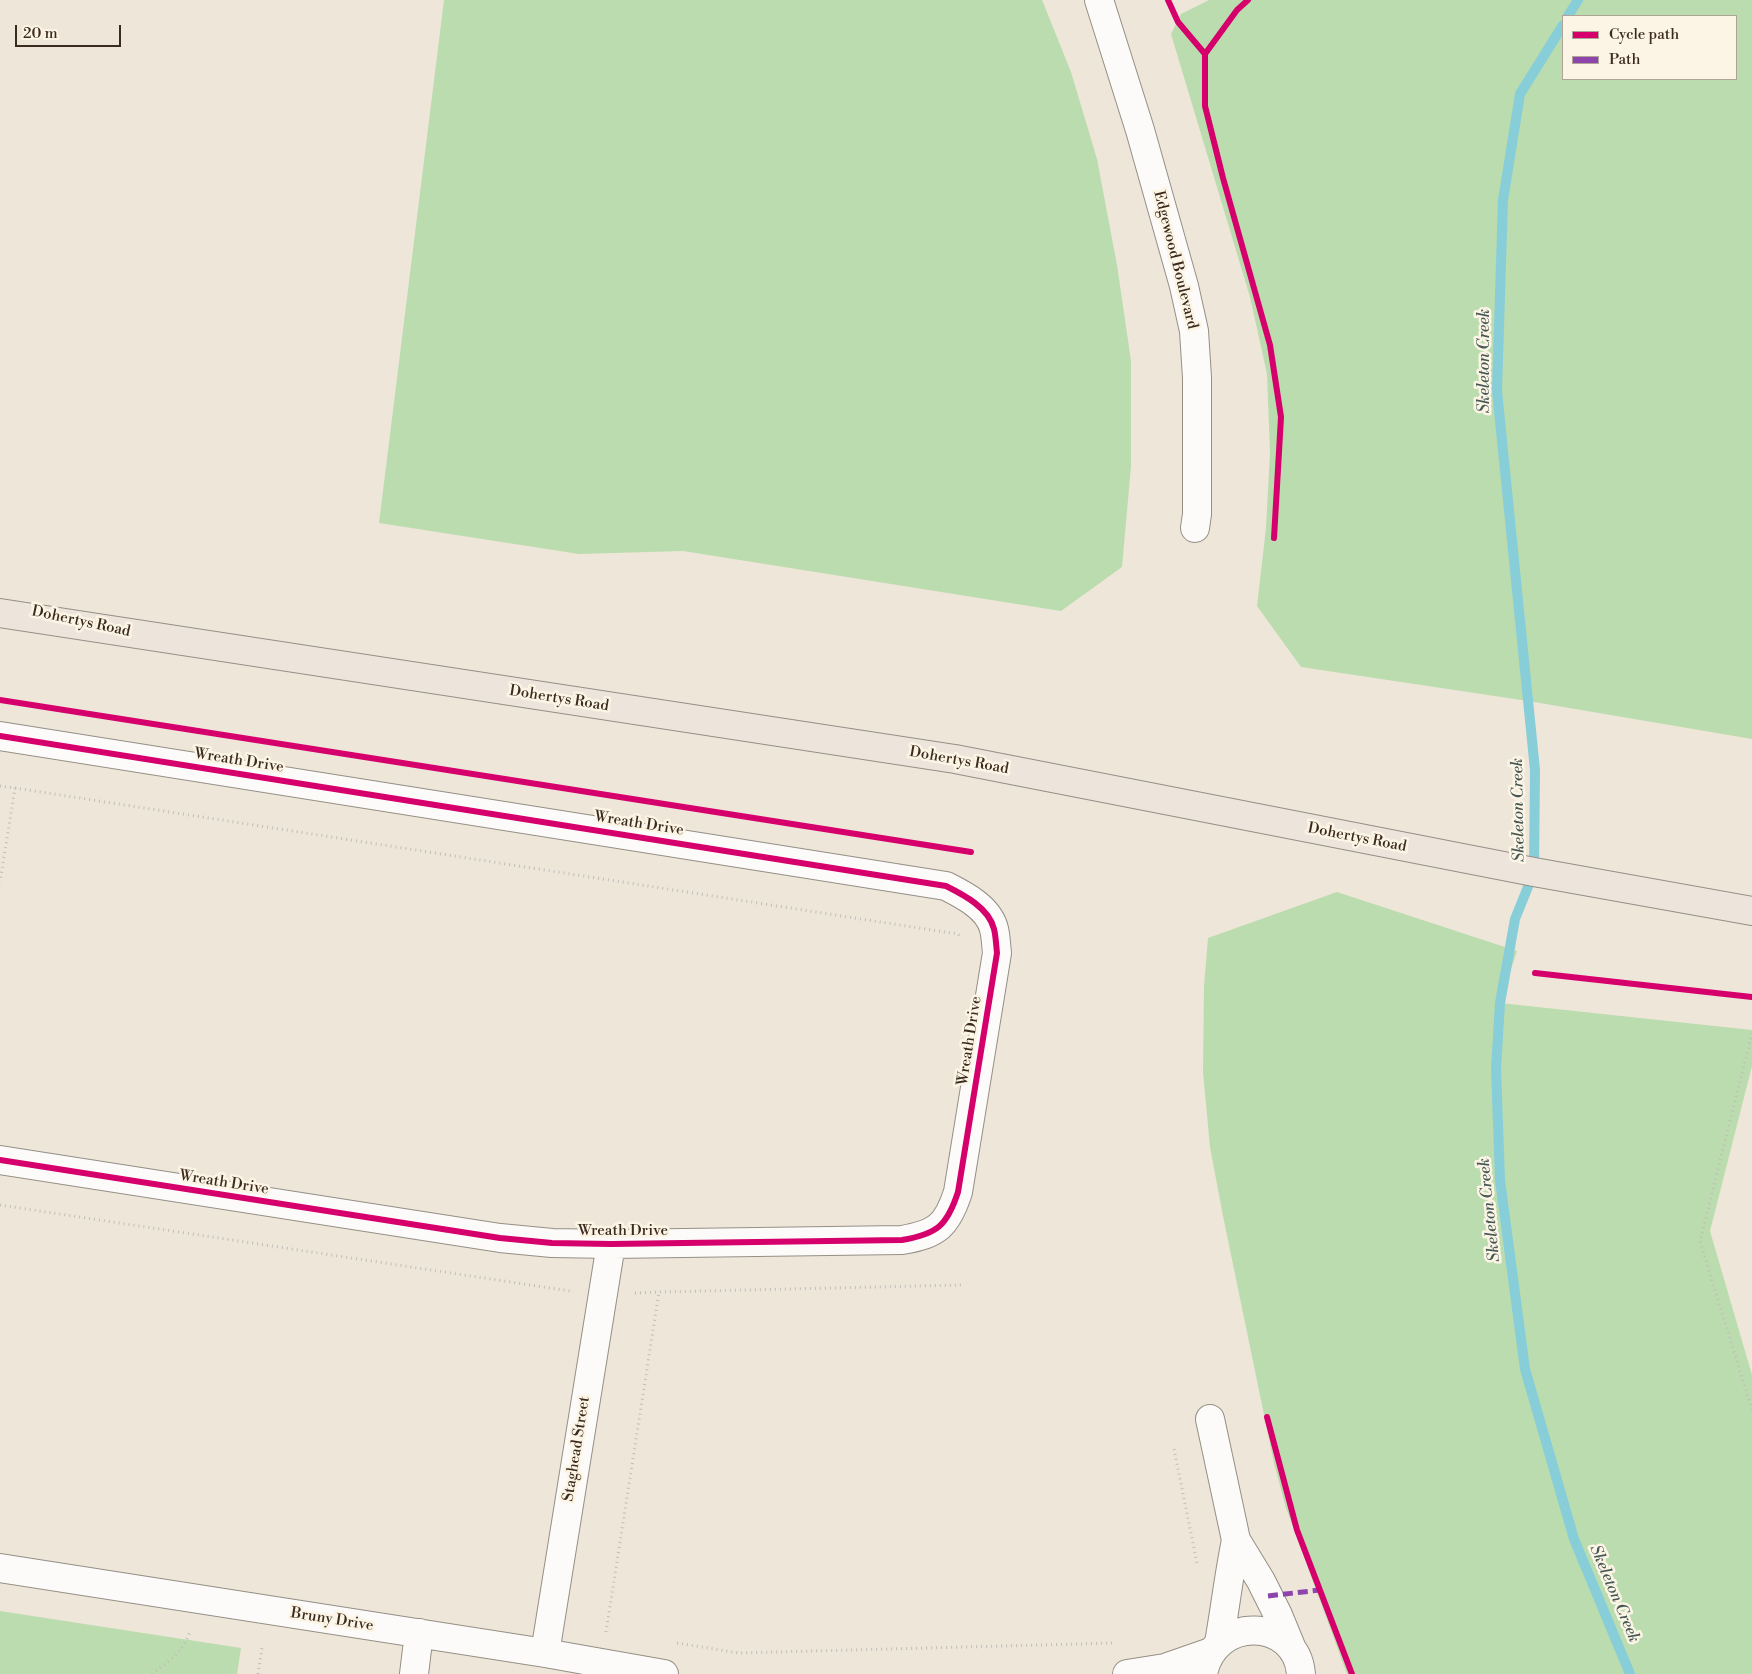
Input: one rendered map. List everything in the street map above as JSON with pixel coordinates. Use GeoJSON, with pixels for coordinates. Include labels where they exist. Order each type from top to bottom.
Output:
{"type":"FeatureCollection","features":[{"type":"Feature","properties":{"kind":"main road","name":"Dohertys Road"},"geometry":{"type":"LineString","coordinates":[[0,605],[162,639]]}},
{"type":"Feature","properties":{"kind":"main road","name":"Dohertys Road"},"geometry":{"type":"LineString","coordinates":[[0,613],[955,759],[1534,872],[1752,911]]}},
{"type":"Feature","properties":{"kind":"street","name":"Edgewood Boulevard"},"geometry":{"type":"LineString","coordinates":[[1105,2],[1184,286],[1194,331],[1197,378],[1197,514],[1195,528]]}},
{"type":"Feature","properties":{"kind":"street","name":"Wreath Drive"},"geometry":{"type":"LineString","coordinates":[[0,736],[946,886],[968,897],[985,913],[994,928],[997,953],[958,1192],[952,1211],[941,1225],[923,1236],[902,1240],[611,1244],[552,1243],[500,1238],[0,1160]]}},
{"type":"Feature","properties":{"kind":"street","name":"Staghead Street"},"geometry":{"type":"LineString","coordinates":[[545,1653],[611,1244]]}},
{"type":"Feature","properties":{"kind":"street"},"geometry":{"type":"LineString","coordinates":[[1210,1420],[1236,1540],[1261,1581],[1278,1615],[1296,1662]]}},
{"type":"Feature","properties":{"kind":"street"},"geometry":{"type":"LineString","coordinates":[[1211,1656],[1225,1608],[1228,1578],[1236,1540]]}},
{"type":"Feature","properties":{"kind":"street","name":"Bruny Drive"},"geometry":{"type":"LineString","coordinates":[[0,1568],[545,1653],[664,1674]]}},
{"type":"Feature","properties":{"kind":"street"},"geometry":{"type":"LineString","coordinates":[[1127,1674],[1165,1668],[1211,1656],[1230,1635],[1243,1630],[1257,1630],[1282,1640],[1296,1662]]}},
{"type":"Feature","properties":{"kind":"street"},"geometry":{"type":"LineString","coordinates":[[414,1674],[419,1634]]}},
{"type":"Feature","properties":{"kind":"path"},"geometry":{"type":"LineString","coordinates":[[0,786],[958,934],[963,941]]}},
{"type":"Feature","properties":{"kind":"path"},"geometry":{"type":"LineString","coordinates":[[0,882],[15,788]]}},
{"type":"Feature","properties":{"kind":"path"},"geometry":{"type":"LineString","coordinates":[[1752,1033],[1700,1242],[1752,1410]]}},
{"type":"Feature","properties":{"kind":"path"},"geometry":{"type":"LineString","coordinates":[[0,1205],[571,1291]]}},
{"type":"Feature","properties":{"kind":"path"},"geometry":{"type":"LineString","coordinates":[[550,1623],[606,1632],[659,1292],[962,1285]]}},
{"type":"Feature","properties":{"kind":"path"},"geometry":{"type":"LineString","coordinates":[[1267,1416],[1297,1530],[1352,1674]]}},
{"type":"Feature","properties":{"kind":"path"},"geometry":{"type":"LineString","coordinates":[[1174,1449],[1198,1566]]}},
{"type":"Feature","properties":{"kind":"path"},"geometry":{"type":"LineString","coordinates":[[152,1674],[171,1660],[188,1638],[196,1599]]}},
{"type":"Feature","properties":{"kind":"path"},"geometry":{"type":"LineString","coordinates":[[673,1643],[740,1653],[1119,1643]]}},
{"type":"Feature","properties":{"kind":"path"},"geometry":{"type":"LineString","coordinates":[[258,1674],[262,1648]]}},
{"type":"Feature","properties":{"kind":"green space"},"geometry":{"type":"Polygon","coordinates":[[[444,0],[1042,0],[1071,72],[1097,159],[1117,265],[1131,361],[1131,466],[1122,567],[1061,611],[683,551],[579,554],[379,523],[444,0]]]}},
{"type":"Feature","properties":{"kind":"green space"},"geometry":{"type":"Polygon","coordinates":[[[1209,0],[1752,0],[1752,739],[1528,701],[1301,667],[1257,606],[1266,528],[1270,452],[1267,374],[1250,297],[1171,34],[1181,14],[1209,0]]]}},
{"type":"Feature","properties":{"kind":"green space"},"geometry":{"type":"Polygon","coordinates":[[[1337,892],[1517,951],[1500,1003],[1752,1030],[1752,1066],[1710,1231],[1752,1375],[1752,1674],[1347,1674],[1286,1508],[1274,1463],[1210,1147],[1203,1072],[1204,986],[1208,938],[1337,892]]]}},
{"type":"Feature","properties":{"kind":"green space"},"geometry":{"type":"Polygon","coordinates":[[[0,1611],[241,1648],[237,1674],[0,1674],[0,1611]]]}},
{"type":"Feature","properties":{"kind":"waterway","name":"Skeleton Creek"},"geometry":{"type":"LineString","coordinates":[[1569,15],[1578,0]]}},
{"type":"Feature","properties":{"kind":"waterway","name":"Skeleton Creek"},"geometry":{"type":"LineString","coordinates":[[1562,27],[1520,94],[1503,200],[1497,391],[1535,770],[1534,872],[1515,919],[1500,1003],[1496,1069],[1500,1180],[1525,1369],[1574,1539],[1630,1674]]}},
{"type":"Feature","properties":{"kind":"marked path"},"geometry":{"type":"LineString","coordinates":[[1268,1596],[1320,1590]]}},
{"type":"Feature","properties":{"kind":"cycle path"},"geometry":{"type":"LineString","coordinates":[[1168,0],[1178,22],[1205,54]]}},
{"type":"Feature","properties":{"kind":"cycle path"},"geometry":{"type":"LineString","coordinates":[[1248,0],[1237,10],[1205,54],[1205,106],[1223,178],[1270,345],[1281,417],[1274,538]]}},
{"type":"Feature","properties":{"kind":"cycle path"},"geometry":{"type":"LineString","coordinates":[[0,700],[971,852]]}},
{"type":"Feature","properties":{"kind":"cycle path"},"geometry":{"type":"LineString","coordinates":[[0,736],[946,886],[968,898],[987,915],[994,929],[997,953],[958,1192],[945,1221],[932,1231],[914,1238],[902,1240],[611,1244],[552,1243],[500,1238],[0,1160]]}},
{"type":"Feature","properties":{"kind":"cycle path"},"geometry":{"type":"LineString","coordinates":[[1535,973],[1752,997]]}},
{"type":"Feature","properties":{"kind":"cycle path"},"geometry":{"type":"LineString","coordinates":[[1267,1417],[1297,1530],[1352,1674]]}}]}
